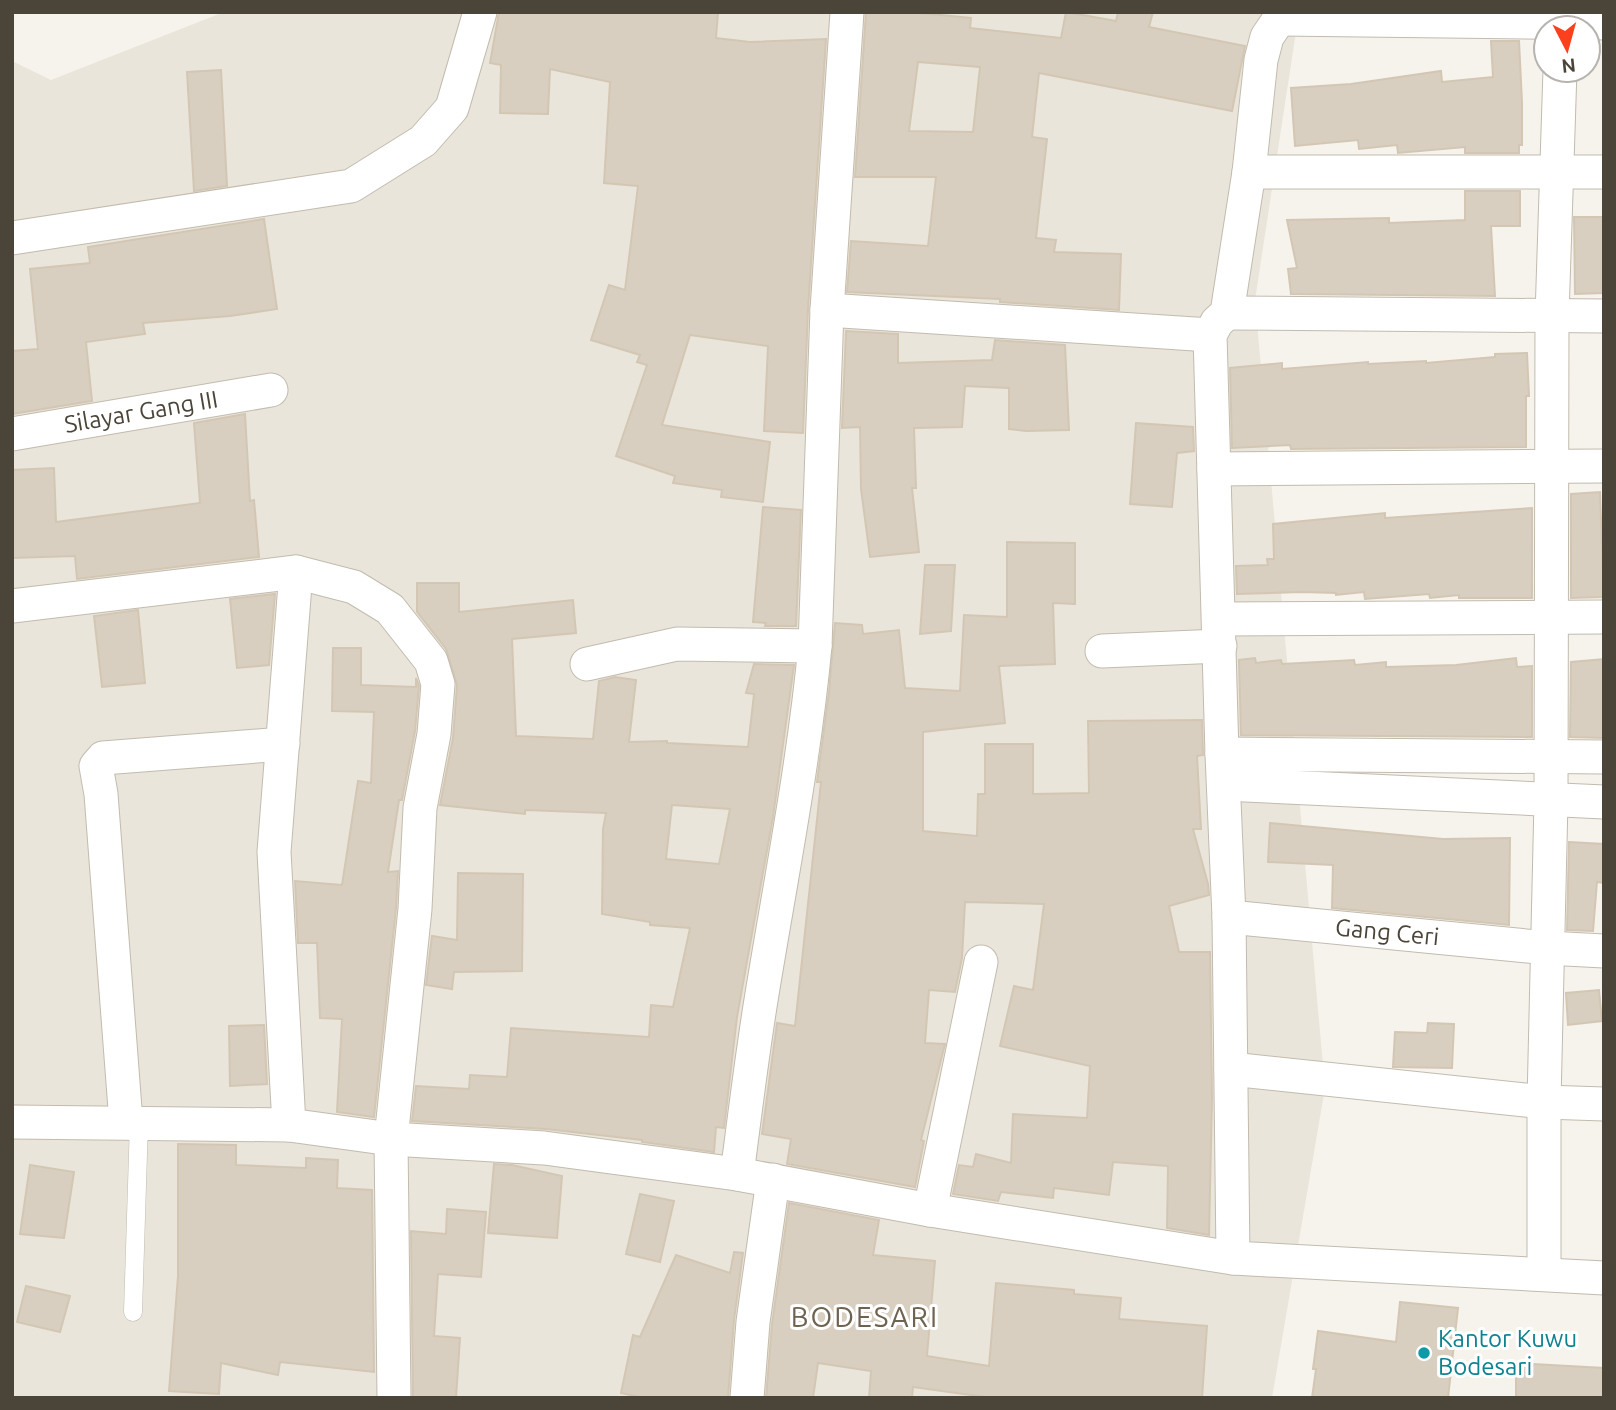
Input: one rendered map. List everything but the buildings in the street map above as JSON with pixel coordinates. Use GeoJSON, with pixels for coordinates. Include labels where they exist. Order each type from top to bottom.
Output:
{"type":"FeatureCollection","features":[{"type":"Feature","properties":{"kind":"street"},"geometry":{"type":"LineString","coordinates":[[12,238],[351,186],[424,141],[452,108],[480,12]]}},
{"type":"Feature","properties":{"kind":"street"},"geometry":{"type":"LineString","coordinates":[[737,1174],[762,996],[794,816],[810,702],[815,646],[827,310],[847,12]]}},
{"type":"Feature","properties":{"kind":"street"},"geometry":{"type":"LineString","coordinates":[[1233,1258],[1229,918],[1214,469],[1219,324],[1249,172],[1261,60],[1267,37],[1282,16],[1532,20]]}},
{"type":"Feature","properties":{"kind":"street"},"geometry":{"type":"LineString","coordinates":[[1544,1273],[1544,1101],[1551,801],[1552,316],[1560,84]]}},
{"type":"Feature","properties":{"kind":"street"},"geometry":{"type":"LineString","coordinates":[[1249,172],[1604,172]]}},
{"type":"Feature","properties":{"kind":"street"},"geometry":{"type":"LineString","coordinates":[[827,310],[1219,324],[1604,316]]}},
{"type":"Feature","properties":{"kind":"street","name":"Silayar Gang III"},"geometry":{"type":"LineString","coordinates":[[12,434],[271,390]]}},
{"type":"Feature","properties":{"kind":"street"},"geometry":{"type":"LineString","coordinates":[[1214,469],[1604,466]]}},
{"type":"Feature","properties":{"kind":"street"},"geometry":{"type":"LineString","coordinates":[[289,1125],[274,852],[296,572]]}},
{"type":"Feature","properties":{"kind":"street"},"geometry":{"type":"LineString","coordinates":[[12,606],[296,572],[354,587],[390,610],[431,661],[438,684],[434,734],[420,808],[415,909],[391,1139],[394,1398]]}},
{"type":"Feature","properties":{"kind":"street"},"geometry":{"type":"LineString","coordinates":[[1102,651],[1220,632],[1550,616],[1604,617]]}},
{"type":"Feature","properties":{"kind":"street"},"geometry":{"type":"LineString","coordinates":[[587,664],[677,644],[815,646]]}},
{"type":"Feature","properties":{"kind":"street"},"geometry":{"type":"LineString","coordinates":[[133,1122],[96,766],[103,758],[283,744]]}},
{"type":"Feature","properties":{"kind":"street"},"geometry":{"type":"LineString","coordinates":[[1223,769],[1551,755],[1604,757]]}},
{"type":"Feature","properties":{"kind":"street"},"geometry":{"type":"LineString","coordinates":[[1223,769],[1551,801],[1604,802]]}},
{"type":"Feature","properties":{"kind":"street","name":"Gang Ceri"},"geometry":{"type":"LineString","coordinates":[[1229,918],[1604,951]]}},
{"type":"Feature","properties":{"kind":"street"},"geometry":{"type":"LineString","coordinates":[[930,1210],[981,962]]}},
{"type":"Feature","properties":{"kind":"street"},"geometry":{"type":"LineString","coordinates":[[1231,1069],[1544,1101],[1604,1104]]}},
{"type":"Feature","properties":{"kind":"street"},"geometry":{"type":"LineString","coordinates":[[12,1122],[289,1125],[391,1139],[544,1148],[737,1174],[930,1210],[1233,1258],[1604,1278]]}},
{"type":"Feature","properties":{"kind":"street"},"geometry":{"type":"LineString","coordinates":[[747,1398],[753,1322],[773,1180]]}},
{"type":"Feature","properties":{"kind":"lane"},"geometry":{"type":"LineString","coordinates":[[133,1122],[133,1312]]}},
{"type":"Feature","properties":{"kind":"shaded area"},"geometry":{"type":"Polygon","coordinates":[[[224,12],[1299,12],[1255,300],[1325,1088],[1272,1398],[12,1398],[12,61],[51,80],[224,12]]]}},
{"type":"Feature","properties":{"kind":"place","name":"Kantor Kuwu Bodesari"},"geometry":{"type":"Point","coordinates":[1424,1353]}},
{"type":"Feature","properties":{"kind":"district","name":"BODESARI"},"geometry":{"type":"Point","coordinates":[865,1317]}}]}
